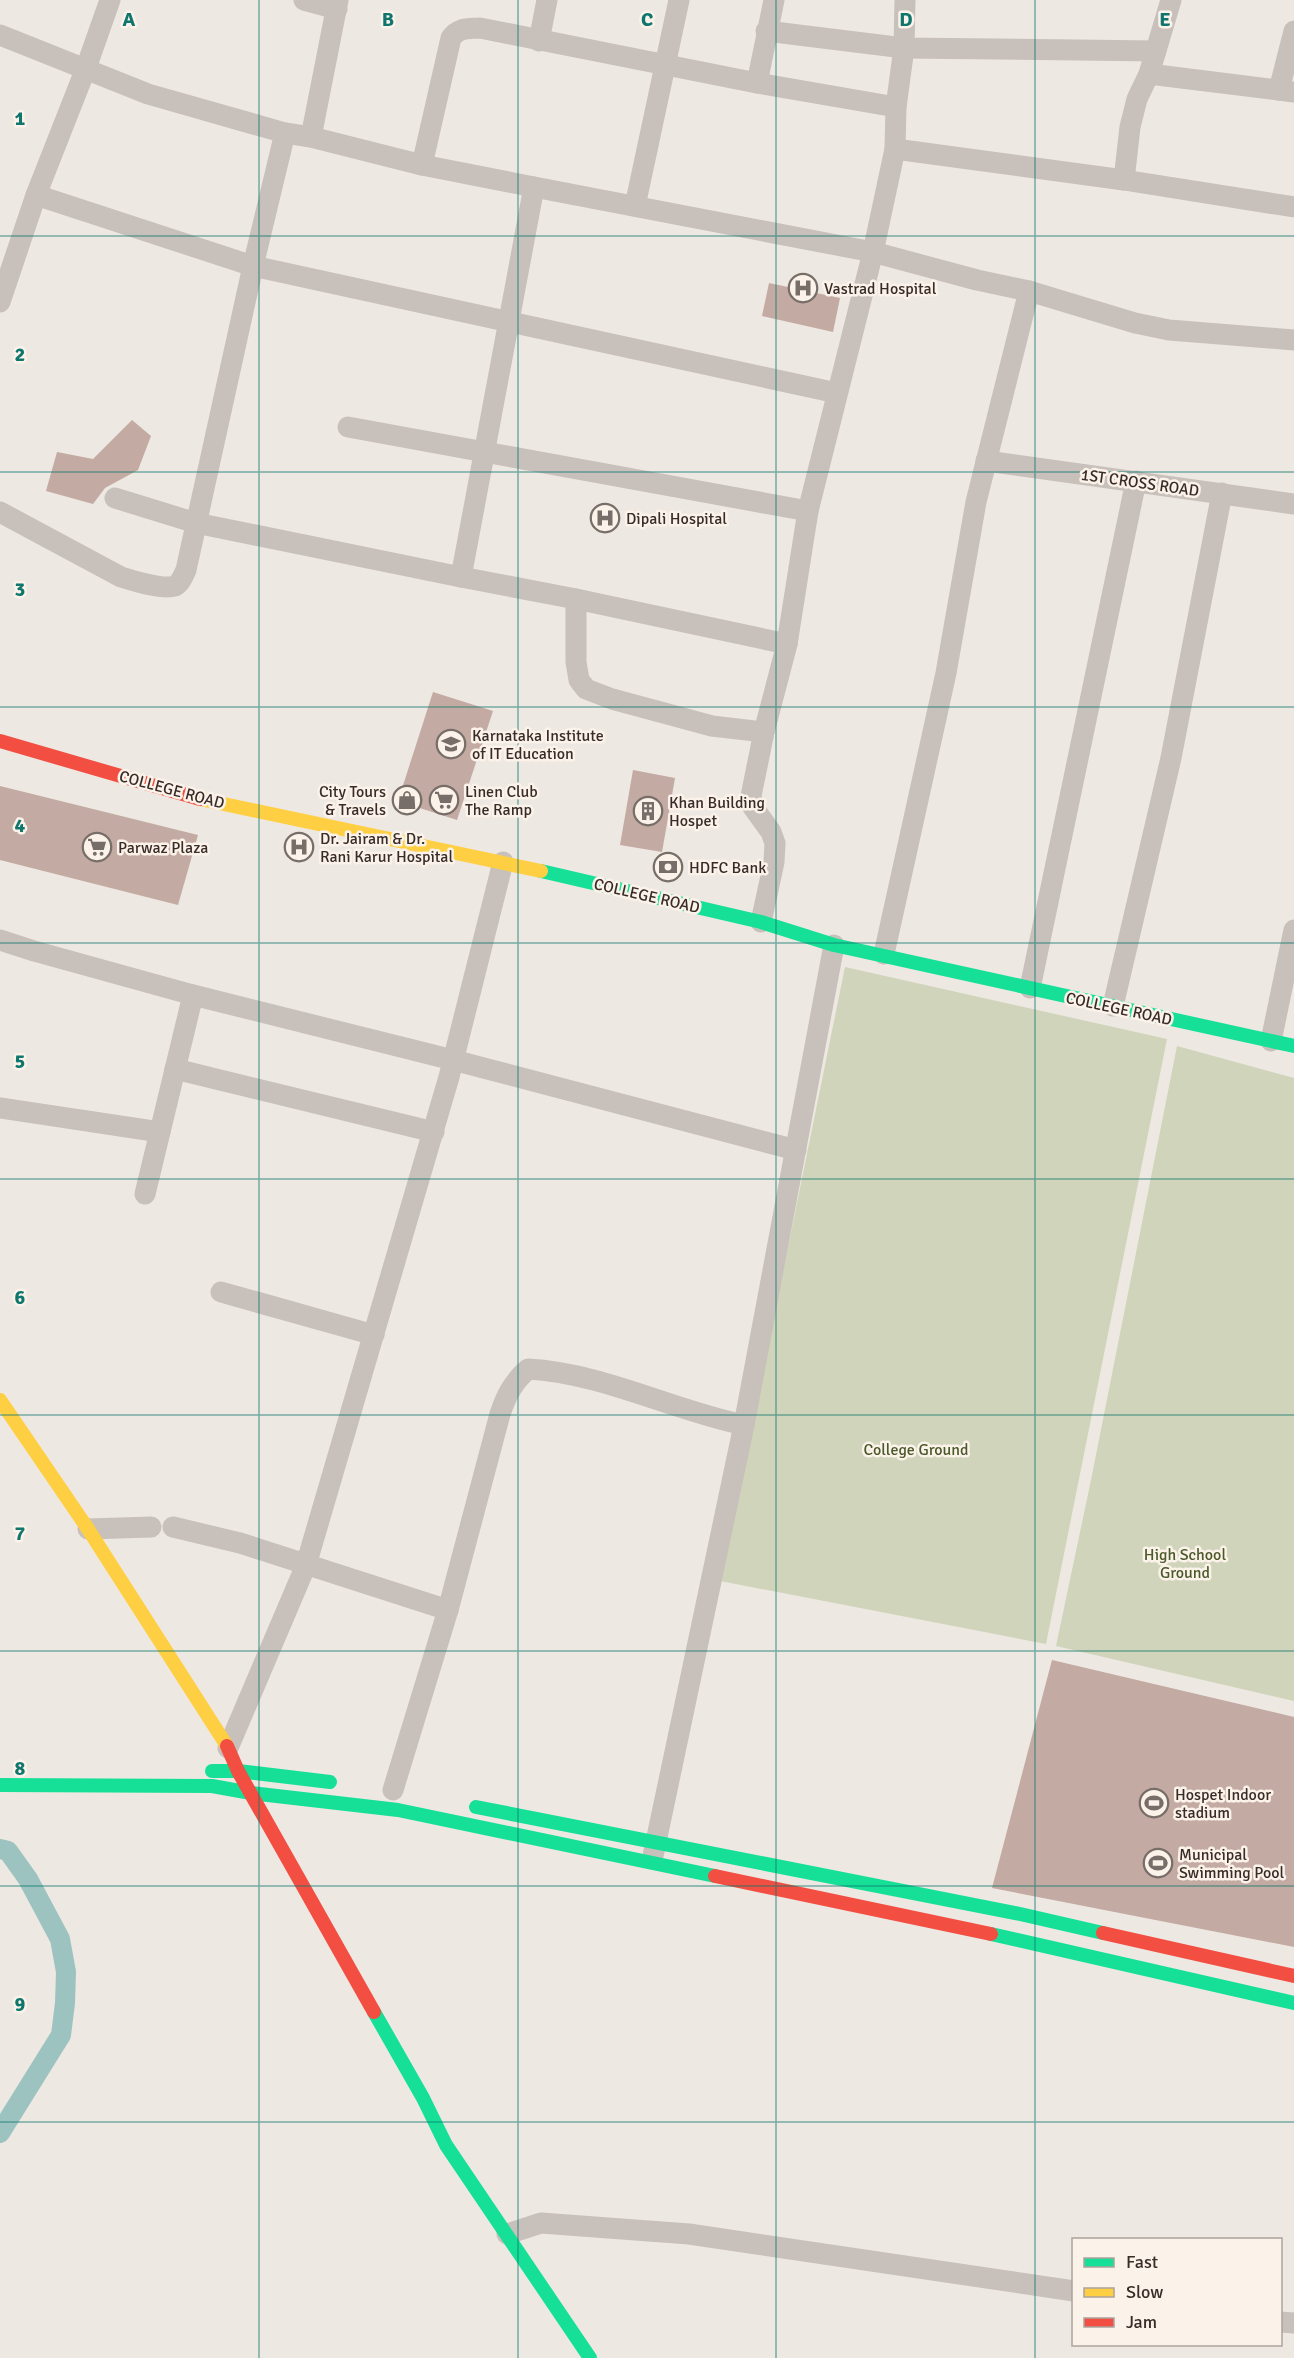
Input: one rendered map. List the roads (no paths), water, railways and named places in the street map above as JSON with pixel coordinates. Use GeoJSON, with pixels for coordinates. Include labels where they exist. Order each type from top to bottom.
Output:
{"type":"FeatureCollection","features":[{"type":"Feature","properties":{"kind":"street"},"geometry":{"type":"LineString","coordinates":[[0,302],[36,195],[110,0]]}},
{"type":"Feature","properties":{"kind":"street"},"geometry":{"type":"LineString","coordinates":[[304,0],[337,4],[311,137]]}},
{"type":"Feature","properties":{"kind":"street"},"geometry":{"type":"LineString","coordinates":[[539,41],[547,0]]}},
{"type":"Feature","properties":{"kind":"street"},"geometry":{"type":"LineString","coordinates":[[635,206],[679,0]]}},
{"type":"Feature","properties":{"kind":"street"},"geometry":{"type":"LineString","coordinates":[[757,83],[774,0]]}},
{"type":"Feature","properties":{"kind":"street"},"geometry":{"type":"LineString","coordinates":[[761,922],[775,854],[775,843],[771,832],[753,807],[751,795],[764,732],[787,644],[808,511],[873,252],[895,149],[896,107],[904,48],[905,0]]}},
{"type":"Feature","properties":{"kind":"street"},"geometry":{"type":"LineString","coordinates":[[1124,180],[1130,127],[1137,99],[1149,74],[1171,0]]}},
{"type":"Feature","properties":{"kind":"street"},"geometry":{"type":"LineString","coordinates":[[422,165],[451,38],[456,31],[480,28],[757,83],[896,107]]}},
{"type":"Feature","properties":{"kind":"street"},"geometry":{"type":"LineString","coordinates":[[766,31],[904,48],[1156,51]]}},
{"type":"Feature","properties":{"kind":"street"},"geometry":{"type":"LineString","coordinates":[[1149,74],[1286,91],[1294,31]]}},
{"type":"Feature","properties":{"kind":"street"},"geometry":{"type":"LineString","coordinates":[[0,35],[148,94],[285,133],[311,137],[422,165],[873,252],[1029,291],[1135,323],[1169,330],[1294,340]]}},
{"type":"Feature","properties":{"kind":"street"},"geometry":{"type":"LineString","coordinates":[[0,512],[122,577],[142,583],[166,586],[174,586],[181,582],[186,570],[253,266],[285,133]]}},
{"type":"Feature","properties":{"kind":"street"},"geometry":{"type":"LineString","coordinates":[[895,149],[1124,180],[1294,207]]}},
{"type":"Feature","properties":{"kind":"street"},"geometry":{"type":"LineString","coordinates":[[461,577],[534,187]]}},
{"type":"Feature","properties":{"kind":"street"},"geometry":{"type":"LineString","coordinates":[[36,195],[253,266],[837,393]]}},
{"type":"Feature","properties":{"kind":"street"},"geometry":{"type":"LineString","coordinates":[[884,954],[946,673],[976,502],[1029,291]]}},
{"type":"Feature","properties":{"kind":"street"},"geometry":{"type":"LineString","coordinates":[[348,427],[808,511]]}},
{"type":"Feature","properties":{"kind":"street","name":"1ST CROSS ROAD"},"geometry":{"type":"LineString","coordinates":[[986,461],[1294,504]]}},
{"type":"Feature","properties":{"kind":"street"},"geometry":{"type":"LineString","coordinates":[[1030,988],[1136,481]]}},
{"type":"Feature","properties":{"kind":"street"},"geometry":{"type":"LineString","coordinates":[[1113,1006],[1171,758],[1222,493]]}},
{"type":"Feature","properties":{"kind":"street"},"geometry":{"type":"LineString","coordinates":[[115,498],[196,522],[787,644]]}},
{"type":"Feature","properties":{"kind":"street"},"geometry":{"type":"LineString","coordinates":[[576,599],[576,662],[579,680],[586,689],[612,699],[712,726],[764,732]]}},
{"type":"Feature","properties":{"kind":"street","name":"COLLEGE ROAD"},"geometry":{"type":"LineString","coordinates":[[0,741],[205,800],[502,862],[761,922],[834,945],[884,954],[1294,1046]]}},
{"type":"Feature","properties":{"kind":"street"},"geometry":{"type":"LineString","coordinates":[[228,1748],[306,1565],[434,1132],[502,862]]}},
{"type":"Feature","properties":{"kind":"street"},"geometry":{"type":"LineString","coordinates":[[1271,1041],[1294,930]]}},
{"type":"Feature","properties":{"kind":"street"},"geometry":{"type":"LineString","coordinates":[[0,940],[193,995],[796,1150]]}},
{"type":"Feature","properties":{"kind":"street"},"geometry":{"type":"LineString","coordinates":[[653,1853],[744,1425],[834,945]]}},
{"type":"Feature","properties":{"kind":"street"},"geometry":{"type":"LineString","coordinates":[[145,1194],[193,995]]}},
{"type":"Feature","properties":{"kind":"street"},"geometry":{"type":"LineString","coordinates":[[175,1069],[434,1132]]}},
{"type":"Feature","properties":{"kind":"street"},"geometry":{"type":"LineString","coordinates":[[0,1108],[160,1132]]}},
{"type":"Feature","properties":{"kind":"street"},"geometry":{"type":"LineString","coordinates":[[221,1292],[374,1335]]}},
{"type":"Feature","properties":{"kind":"street"},"geometry":{"type":"LineString","coordinates":[[393,1790],[448,1610],[500,1414],[506,1396],[517,1378],[528,1369],[577,1377],[644,1395],[718,1420],[744,1425]]}},
{"type":"Feature","properties":{"kind":"street"},"geometry":{"type":"LineString","coordinates":[[0,1400],[88,1529],[228,1748],[238,1771],[388,2034],[446,2145],[472,2187],[507,2234],[590,2358]]}},
{"type":"Feature","properties":{"kind":"street"},"geometry":{"type":"LineString","coordinates":[[88,1529],[151,1527]]}},
{"type":"Feature","properties":{"kind":"street"},"geometry":{"type":"LineString","coordinates":[[173,1527],[240,1543],[448,1610]]}},
{"type":"Feature","properties":{"kind":"street"},"geometry":{"type":"LineString","coordinates":[[203,1770],[238,1771],[349,1784]]}},
{"type":"Feature","properties":{"kind":"street"},"geometry":{"type":"LineString","coordinates":[[0,1785],[212,1786],[251,1793],[398,1810],[1020,1914],[1294,1976]]}},
{"type":"Feature","properties":{"kind":"street"},"geometry":{"type":"LineString","coordinates":[[462,1804],[968,1929],[1294,2003]]}},
{"type":"Feature","properties":{"kind":"street"},"geometry":{"type":"LineString","coordinates":[[507,2234],[541,2223],[689,2234],[1072,2291]]}},
{"type":"Feature","properties":{"kind":"waterway"},"geometry":{"type":"LineString","coordinates":[[0,1849],[8,1851],[28,1879],[60,1939],[66,1972],[61,2035],[0,2133]]}},
{"type":"Feature","properties":{"kind":"place","name":"Vastrad Hospital"},"geometry":{"type":"Point","coordinates":[803,288]}},
{"type":"Feature","properties":{"kind":"place","name":"Dipali Hospital"},"geometry":{"type":"Point","coordinates":[605,518]}},
{"type":"Feature","properties":{"kind":"place","name":"Karnataka Institute of IT Education"},"geometry":{"type":"Point","coordinates":[451,744]}},
{"type":"Feature","properties":{"kind":"place","name":"City Tours & Travels"},"geometry":{"type":"Point","coordinates":[407,800]}},
{"type":"Feature","properties":{"kind":"place","name":"Linen Club The Ramp"},"geometry":{"type":"Point","coordinates":[444,800]}},
{"type":"Feature","properties":{"kind":"place","name":"Khan Building Hospet"},"geometry":{"type":"Point","coordinates":[648,811]}},
{"type":"Feature","properties":{"kind":"place","name":"Parwaz Plaza"},"geometry":{"type":"Point","coordinates":[97,847]}},
{"type":"Feature","properties":{"kind":"place","name":"Dr. Jairam & Dr. Rani Karur Hospital"},"geometry":{"type":"Point","coordinates":[299,847]}},
{"type":"Feature","properties":{"kind":"place","name":"HDFC Bank"},"geometry":{"type":"Point","coordinates":[668,867]}},
{"type":"Feature","properties":{"kind":"place","name":"Hospet Indoor stadium"},"geometry":{"type":"Point","coordinates":[1154,1803]}},
{"type":"Feature","properties":{"kind":"place","name":"Municipal Swimming Pool"},"geometry":{"type":"Point","coordinates":[1158,1863]}},
{"type":"Feature","properties":{"kind":"park label","name":"College Ground"},"geometry":{"type":"Point","coordinates":[916,1449]}},
{"type":"Feature","properties":{"kind":"park label","name":"High School Ground"},"geometry":{"type":"Point","coordinates":[1185,1563]}}]}
